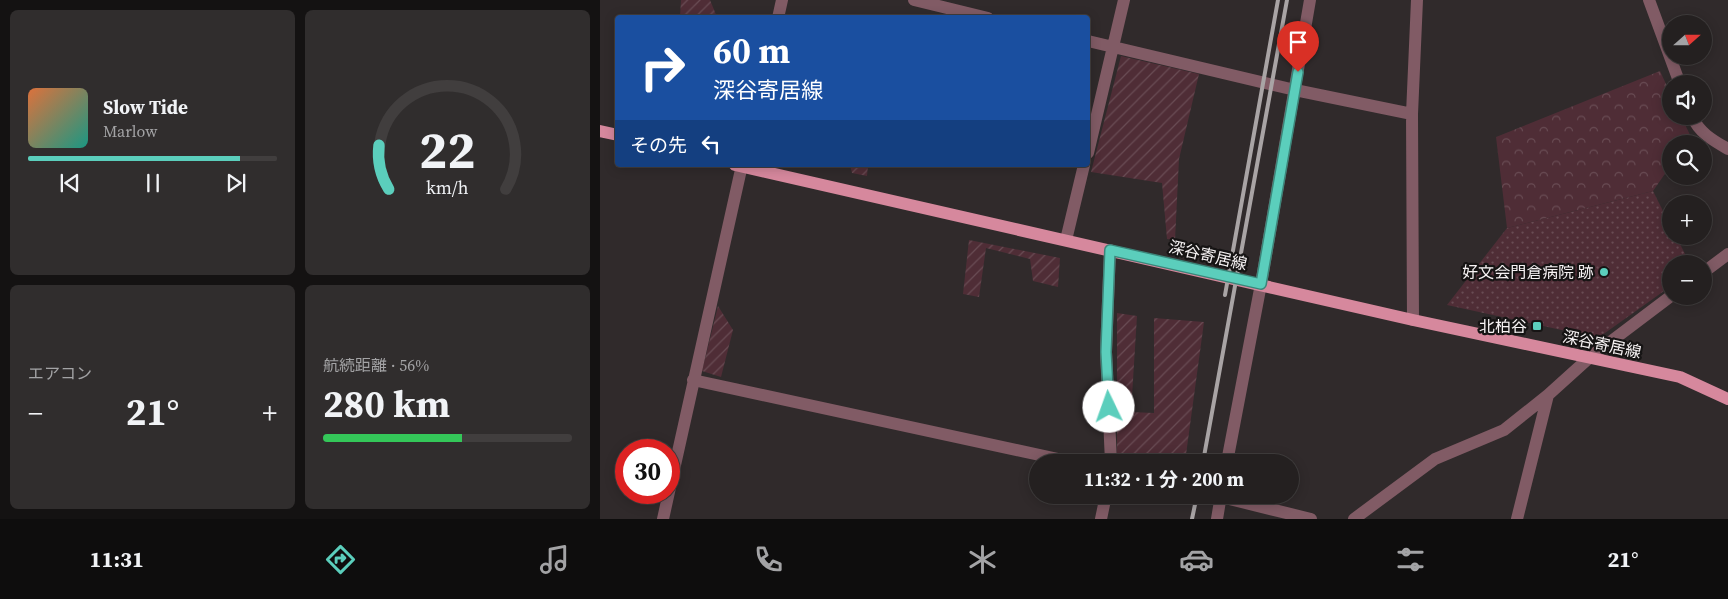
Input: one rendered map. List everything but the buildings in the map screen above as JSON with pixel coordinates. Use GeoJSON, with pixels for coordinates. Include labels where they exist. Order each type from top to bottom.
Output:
{"type":"FeatureCollection","features":[{"type":"Feature","properties":{"kind":"main road"},"geometry":{"type":"LineString","coordinates":[[600,131],[615,134]]}},
{"type":"Feature","properties":{"kind":"main road","name":"深谷寄居線"},"geometry":{"type":"LineString","coordinates":[[743,167],[1413,320],[1680,377],[1728,399]]}},
{"type":"Feature","properties":{"kind":"street"},"geometry":{"type":"LineString","coordinates":[[779,15],[782,0]]}},
{"type":"Feature","properties":{"kind":"street"},"geometry":{"type":"LineString","coordinates":[[914,0],[976,15]]}},
{"type":"Feature","properties":{"kind":"street"},"geometry":{"type":"LineString","coordinates":[[1090,145],[1124,0]]}},
{"type":"Feature","properties":{"kind":"street"},"geometry":{"type":"LineString","coordinates":[[1229,454],[1310,0]]}},
{"type":"Feature","properties":{"kind":"street"},"geometry":{"type":"LineString","coordinates":[[1413,320],[1412,114],[1417,0]]}},
{"type":"Feature","properties":{"kind":"street"},"geometry":{"type":"LineString","coordinates":[[1649,0],[1677,75]]}},
{"type":"Feature","properties":{"kind":"street"},"geometry":{"type":"LineString","coordinates":[[1090,41],[1295,90],[1412,114]]}},
{"type":"Feature","properties":{"kind":"street"},"geometry":{"type":"LineString","coordinates":[[1696,125],[1710,138],[1728,149]]}},
{"type":"Feature","properties":{"kind":"street"},"geometry":{"type":"LineString","coordinates":[[680,441],[739,167]]}},
{"type":"Feature","properties":{"kind":"street"},"geometry":{"type":"LineString","coordinates":[[1066,240],[1084,167]]}},
{"type":"Feature","properties":{"kind":"street"},"geometry":{"type":"LineString","coordinates":[[1110,250],[1106,352],[1111,454]]}},
{"type":"Feature","properties":{"kind":"street"},"geometry":{"type":"LineString","coordinates":[[1712,266],[1728,254]]}},
{"type":"Feature","properties":{"kind":"street"},"geometry":{"type":"LineString","coordinates":[[1354,519],[1435,459],[1504,430],[1548,395],[1589,358],[1662,303]]}},
{"type":"Feature","properties":{"kind":"street"},"geometry":{"type":"LineString","coordinates":[[693,380],[1035,454]]}},
{"type":"Feature","properties":{"kind":"street"},"geometry":{"type":"LineString","coordinates":[[1517,519],[1548,395]]}},
{"type":"Feature","properties":{"kind":"street"},"geometry":{"type":"LineString","coordinates":[[663,519],[666,504]]}},
{"type":"Feature","properties":{"kind":"street"},"geometry":{"type":"LineString","coordinates":[[1101,519],[1104,504]]}},
{"type":"Feature","properties":{"kind":"street"},"geometry":{"type":"LineString","coordinates":[[1217,519],[1218,504]]}},
{"type":"Feature","properties":{"kind":"street"},"geometry":{"type":"LineString","coordinates":[[1250,504],[1311,519]]}},
{"type":"Feature","properties":{"kind":"green space"},"geometry":{"type":"Polygon","coordinates":[[[681,0],[710,0],[716,15],[680,15],[681,0]]]}},
{"type":"Feature","properties":{"kind":"green space"},"geometry":{"type":"Polygon","coordinates":[[[1121,56],[1199,74],[1179,159],[1175,240],[1167,239],[1162,183],[1091,172],[1121,56]]]}},
{"type":"Feature","properties":{"kind":"green space"},"geometry":{"type":"Polygon","coordinates":[[[1660,71],[1662,75],[1662,125],[1685,125],[1690,135],[1662,135],[1662,178],[1653,191],[1507,228],[1496,137],[1660,71]]]}},
{"type":"Feature","properties":{"kind":"green space"},"geometry":{"type":"Polygon","coordinates":[[[850,167],[868,167],[867,176],[852,173],[850,167]]]}},
{"type":"Feature","properties":{"kind":"green space"},"geometry":{"type":"Polygon","coordinates":[[[1653,191],[1662,209],[1662,245],[1680,245],[1686,255],[1662,255],[1662,292],[1598,338],[1447,305],[1507,228],[1653,191]]]}},
{"type":"Feature","properties":{"kind":"green space"},"geometry":{"type":"Polygon","coordinates":[[[969,240],[1060,258],[1058,287],[1033,281],[1030,259],[986,248],[979,297],[963,294],[969,240]]]}},
{"type":"Feature","properties":{"kind":"green space"},"geometry":{"type":"Polygon","coordinates":[[[718,306],[733,330],[721,377],[702,371],[718,306]]]}},
{"type":"Feature","properties":{"kind":"green space"},"geometry":{"type":"Polygon","coordinates":[[[1117,313],[1137,316],[1131,412],[1154,413],[1154,318],[1204,322],[1186,454],[1117,454],[1117,313]]]}},
{"type":"Feature","properties":{"kind":"railway"},"geometry":{"type":"LineString","coordinates":[[1225,295],[1278,0]]}},
{"type":"Feature","properties":{"kind":"railway"},"geometry":{"type":"LineString","coordinates":[[1204,454],[1287,0]]}},
{"type":"Feature","properties":{"kind":"railway"},"geometry":{"type":"LineString","coordinates":[[1192,519],[1195,504]]}},
{"type":"Feature","properties":{"kind":"place","name":"好文会門倉病院 跡"},"geometry":{"type":"Point","coordinates":[1604,272]}},
{"type":"Feature","properties":{"kind":"place","name":"北柏谷"},"geometry":{"type":"Point","coordinates":[1537,326]}},
{"type":"Feature","properties":{"kind":"route"},"geometry":{"type":"LineString","coordinates":[[1109,407],[1106,352],[1110,250],[1261,284],[1298,72]]}}]}
